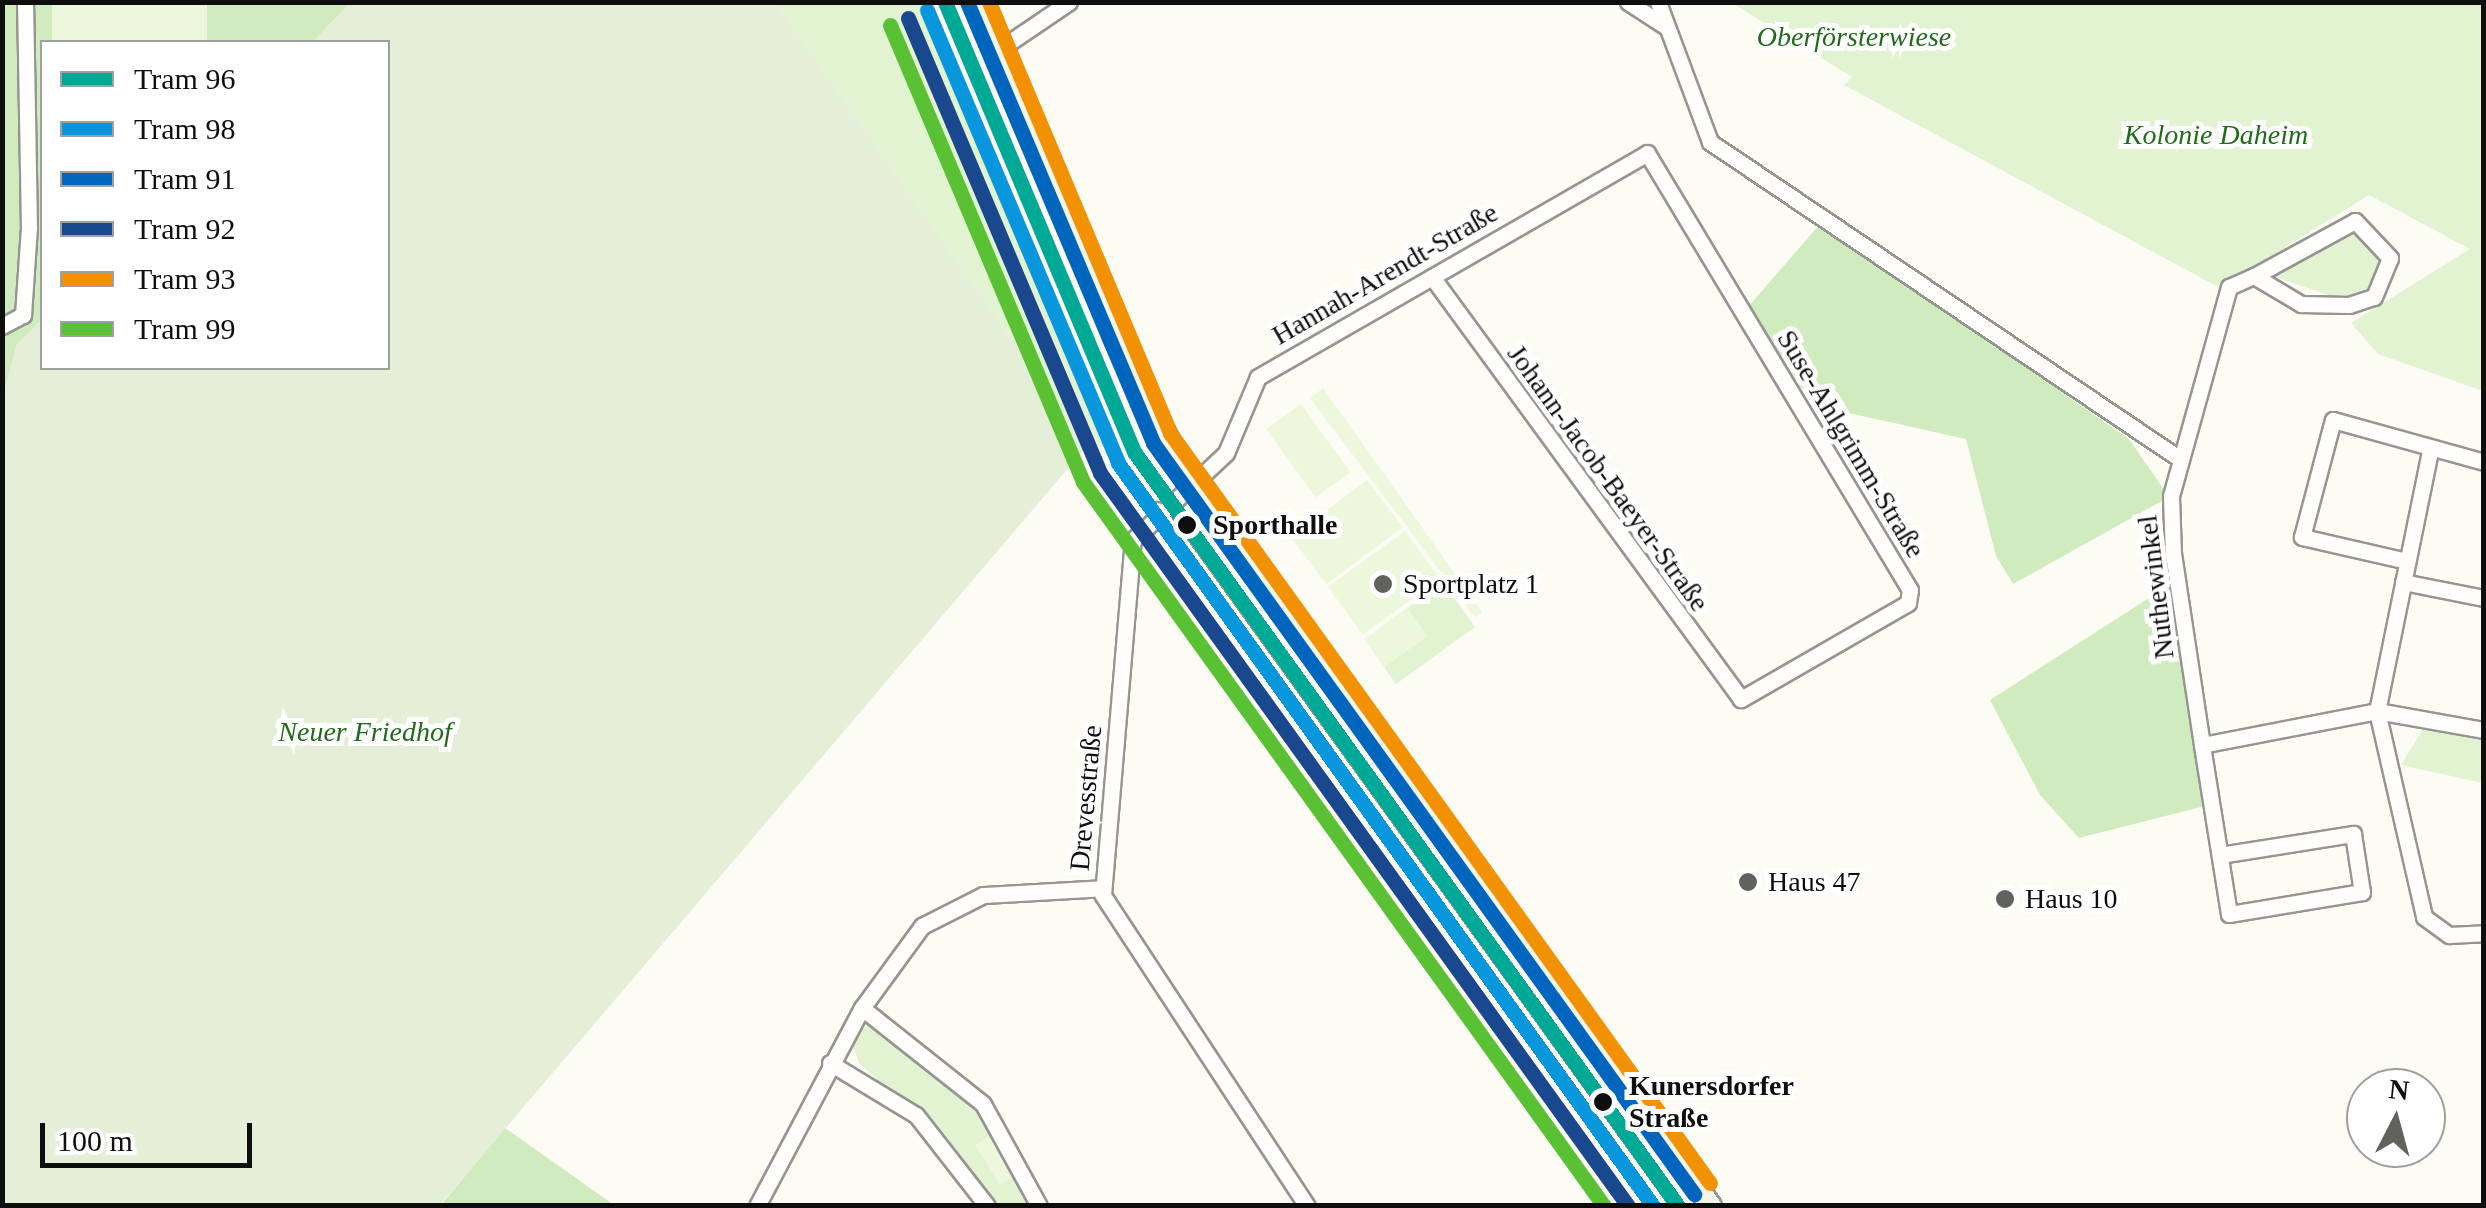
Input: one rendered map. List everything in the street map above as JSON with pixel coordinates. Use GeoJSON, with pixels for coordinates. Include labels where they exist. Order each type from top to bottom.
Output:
{"type":"FeatureCollection","features":[{"type":"Feature","properties":{"kind":"main road"},"geometry":{"type":"LineString","coordinates":[[979,2],[1001,48],[1117,342],[1192,479],[1711,1206]]}},
{"type":"Feature","properties":{"kind":"street"},"geometry":{"type":"LineString","coordinates":[[2,326],[23,315],[25,2]]}},
{"type":"Feature","properties":{"kind":"street"},"geometry":{"type":"LineString","coordinates":[[1001,48],[1069,2]]}},
{"type":"Feature","properties":{"kind":"street"},"geometry":{"type":"LineString","coordinates":[[1628,2],[1665,26]]}},
{"type":"Feature","properties":{"kind":"street"},"geometry":{"type":"LineString","coordinates":[[1658,2],[1710,142],[2177,457]]}},
{"type":"Feature","properties":{"kind":"street","name":"Hannah-Arendt-Straße"},"geometry":{"type":"LineString","coordinates":[[1192,479],[1226,453],[1258,377],[1647,153]]}},
{"type":"Feature","properties":{"kind":"street","name":"Suse-Ahlgrimm-Straße"},"geometry":{"type":"LineString","coordinates":[[1647,153],[1910,590],[1908,603],[1750,699]]}},
{"type":"Feature","properties":{"kind":"street","name":"Nuthewinkel"},"geometry":{"type":"LineString","coordinates":[[2220,856],[2353,834],[2362,892],[2229,914],[2173,554],[2177,457],[2217,304],[2254,276],[2356,221],[2390,258],[2374,297],[2349,305],[2301,304],[2254,276]]}},
{"type":"Feature","properties":{"kind":"street","name":"Johann-Jacob-Baeyer-Straße"},"geometry":{"type":"LineString","coordinates":[[1432,278],[1733,694],[1750,699]]}},
{"type":"Feature","properties":{"kind":"street"},"geometry":{"type":"LineString","coordinates":[[2407,561],[2302,537],[2334,420],[2430,450],[2484,462]]}},
{"type":"Feature","properties":{"kind":"street"},"geometry":{"type":"LineString","coordinates":[[2430,450],[2378,711],[2424,917],[2449,935],[2484,932]]}},
{"type":"Feature","properties":{"kind":"street","name":"Drevesstraße"},"geometry":{"type":"LineString","coordinates":[[1192,479],[1156,510],[1133,540],[1103,888],[1307,1206]]}},
{"type":"Feature","properties":{"kind":"street"},"geometry":{"type":"LineString","coordinates":[[1156,510],[1659,1206]]}},
{"type":"Feature","properties":{"kind":"street"},"geometry":{"type":"LineString","coordinates":[[2403,582],[2484,598]]}},
{"type":"Feature","properties":{"kind":"street"},"geometry":{"type":"LineString","coordinates":[[2202,745],[2378,711],[2484,730]]}},
{"type":"Feature","properties":{"kind":"street"},"geometry":{"type":"LineString","coordinates":[[757,1206],[862,1008],[942,910],[983,895],[1103,888]]}},
{"type":"Feature","properties":{"kind":"street"},"geometry":{"type":"LineString","coordinates":[[862,1008],[983,1104],[1039,1206]]}},
{"type":"Feature","properties":{"kind":"street"},"geometry":{"type":"LineString","coordinates":[[830,1064],[916,1114],[988,1206]]}},
{"type":"Feature","properties":{"kind":"green space"},"geometry":{"type":"Polygon","coordinates":[[[52,2],[207,2],[207,40],[52,40],[52,2]]]}},
{"type":"Feature","properties":{"kind":"green space"},"geometry":{"type":"Polygon","coordinates":[[[3,3],[350,3],[315,40],[40,40],[40,322],[17,344],[3,398],[3,3]]]}},
{"type":"Feature","properties":{"kind":"green space","name":"Neuer Friedhof"},"geometry":{"type":"Polygon","coordinates":[[[350,3],[777,3],[1087,446],[440,1205],[3,1205],[2,398],[17,344],[40,322],[40,370],[390,370],[390,40],[315,40],[350,3]]]}},
{"type":"Feature","properties":{"kind":"green space"},"geometry":{"type":"Polygon","coordinates":[[[777,3],[926,3],[1105,447],[1087,446],[777,3]]]}},
{"type":"Feature","properties":{"kind":"green space","name":"Kolonie Daheim"},"geometry":{"type":"Polygon","coordinates":[[[1732,3],[2483,3],[2483,391],[2378,354],[2351,323],[2470,249],[2369,195],[2220,288],[1844,85],[1852,77],[1732,3]]]}},
{"type":"Feature","properties":{"kind":"green space"},"geometry":{"type":"Polygon","coordinates":[[[1820,224],[2129,439],[2169,497],[2013,584],[1996,556],[1966,439],[1813,405],[1748,307],[1820,224]]]}},
{"type":"Feature","properties":{"kind":"green space"},"geometry":{"type":"Polygon","coordinates":[[[2351,231],[2383,256],[2370,291],[2343,300],[2272,276],[2351,231]]]}},
{"type":"Feature","properties":{"kind":"green space"},"geometry":{"type":"Polygon","coordinates":[[[1323,388],[1482,612],[1475,617],[1310,398],[1323,388]]]}},
{"type":"Feature","properties":{"kind":"green space"},"geometry":{"type":"Polygon","coordinates":[[[1301,404],[1350,472],[1316,497],[1266,429],[1301,404]]]}},
{"type":"Feature","properties":{"kind":"green space"},"geometry":{"type":"Polygon","coordinates":[[[1367,480],[1403,527],[1327,584],[1291,537],[1367,480]]]}},
{"type":"Feature","properties":{"kind":"green space","name":"Sportplatz 1"},"geometry":{"type":"Polygon","coordinates":[[[1405,531],[1440,579],[1363,635],[1328,587],[1405,531]]]}},
{"type":"Feature","properties":{"kind":"green space"},"geometry":{"type":"Polygon","coordinates":[[[2174,582],[2209,805],[2079,838],[2040,795],[1990,700],[2174,582]]]}},
{"type":"Feature","properties":{"kind":"green space"},"geometry":{"type":"Polygon","coordinates":[[[1443,583],[1475,627],[1396,684],[1384,667],[1427,636],[1407,608],[1443,583]]]}},
{"type":"Feature","properties":{"kind":"green space"},"geometry":{"type":"Polygon","coordinates":[[[1407,608],[1427,636],[1384,667],[1364,639],[1407,608]]]}},
{"type":"Feature","properties":{"kind":"green space"},"geometry":{"type":"Polygon","coordinates":[[[2423,729],[2483,741],[2483,783],[2401,765],[2423,729]]]}},
{"type":"Feature","properties":{"kind":"green space"},"geometry":{"type":"Polygon","coordinates":[[[871,1022],[981,1110],[1031,1205],[995,1205],[955,1148],[859,1063],[851,1040],[871,1022]]]}},
{"type":"Feature","properties":{"kind":"green space"},"geometry":{"type":"Polygon","coordinates":[[[505,1128],[614,1205],[440,1206],[505,1128]]]}},
{"type":"Feature","properties":{"kind":"green space"},"geometry":{"type":"Polygon","coordinates":[[[991,1135],[1016,1175],[1000,1185],[975,1145],[991,1135]]]}},
{"type":"Feature","properties":{"kind":"tram line","name":"96"},"geometry":{"type":"LineString","coordinates":[[945,2],[1135,453],[1678,1206]]}},
{"type":"Feature","properties":{"kind":"tram line","name":"91"},"geometry":{"type":"LineString","coordinates":[[967,2],[1153,443],[1694,1194]]}},
{"type":"Feature","properties":{"kind":"tram line","name":"93"},"geometry":{"type":"LineString","coordinates":[[989,2],[1170,433],[1710,1183]]}},
{"type":"Feature","properties":{"kind":"tram line","name":"98"},"geometry":{"type":"LineString","coordinates":[[927,10],[1118,463],[1653,1206]]}},
{"type":"Feature","properties":{"kind":"tram line","name":"92"},"geometry":{"type":"LineString","coordinates":[[908,18],[1100,473],[1628,1206]]}},
{"type":"Feature","properties":{"kind":"tram line","name":"99"},"geometry":{"type":"LineString","coordinates":[[890,25],[1083,482],[1604,1206]]}},
{"type":"Feature","properties":{"kind":"tram line"},"geometry":{"type":"LineString","coordinates":[[1268,630],[1293,674]]}},
{"type":"Feature","properties":{"kind":"place","name":"Sporthalle"},"geometry":{"type":"Point","coordinates":[1187,525]}},
{"type":"Feature","properties":{"kind":"place","name":"Sportplatz 1"},"geometry":{"type":"Point","coordinates":[1383,584]}},
{"type":"Feature","properties":{"kind":"place","name":"Haus 47"},"geometry":{"type":"Point","coordinates":[1748,882]}},
{"type":"Feature","properties":{"kind":"place","name":"Haus 10"},"geometry":{"type":"Point","coordinates":[2005,899]}},
{"type":"Feature","properties":{"kind":"place","name":"Kunersdorfer Straße"},"geometry":{"type":"Point","coordinates":[1603,1102]}},
{"type":"Feature","properties":{"kind":"park label","name":"Oberförsterwiese"},"geometry":{"type":"Point","coordinates":[1854,37]}}]}
